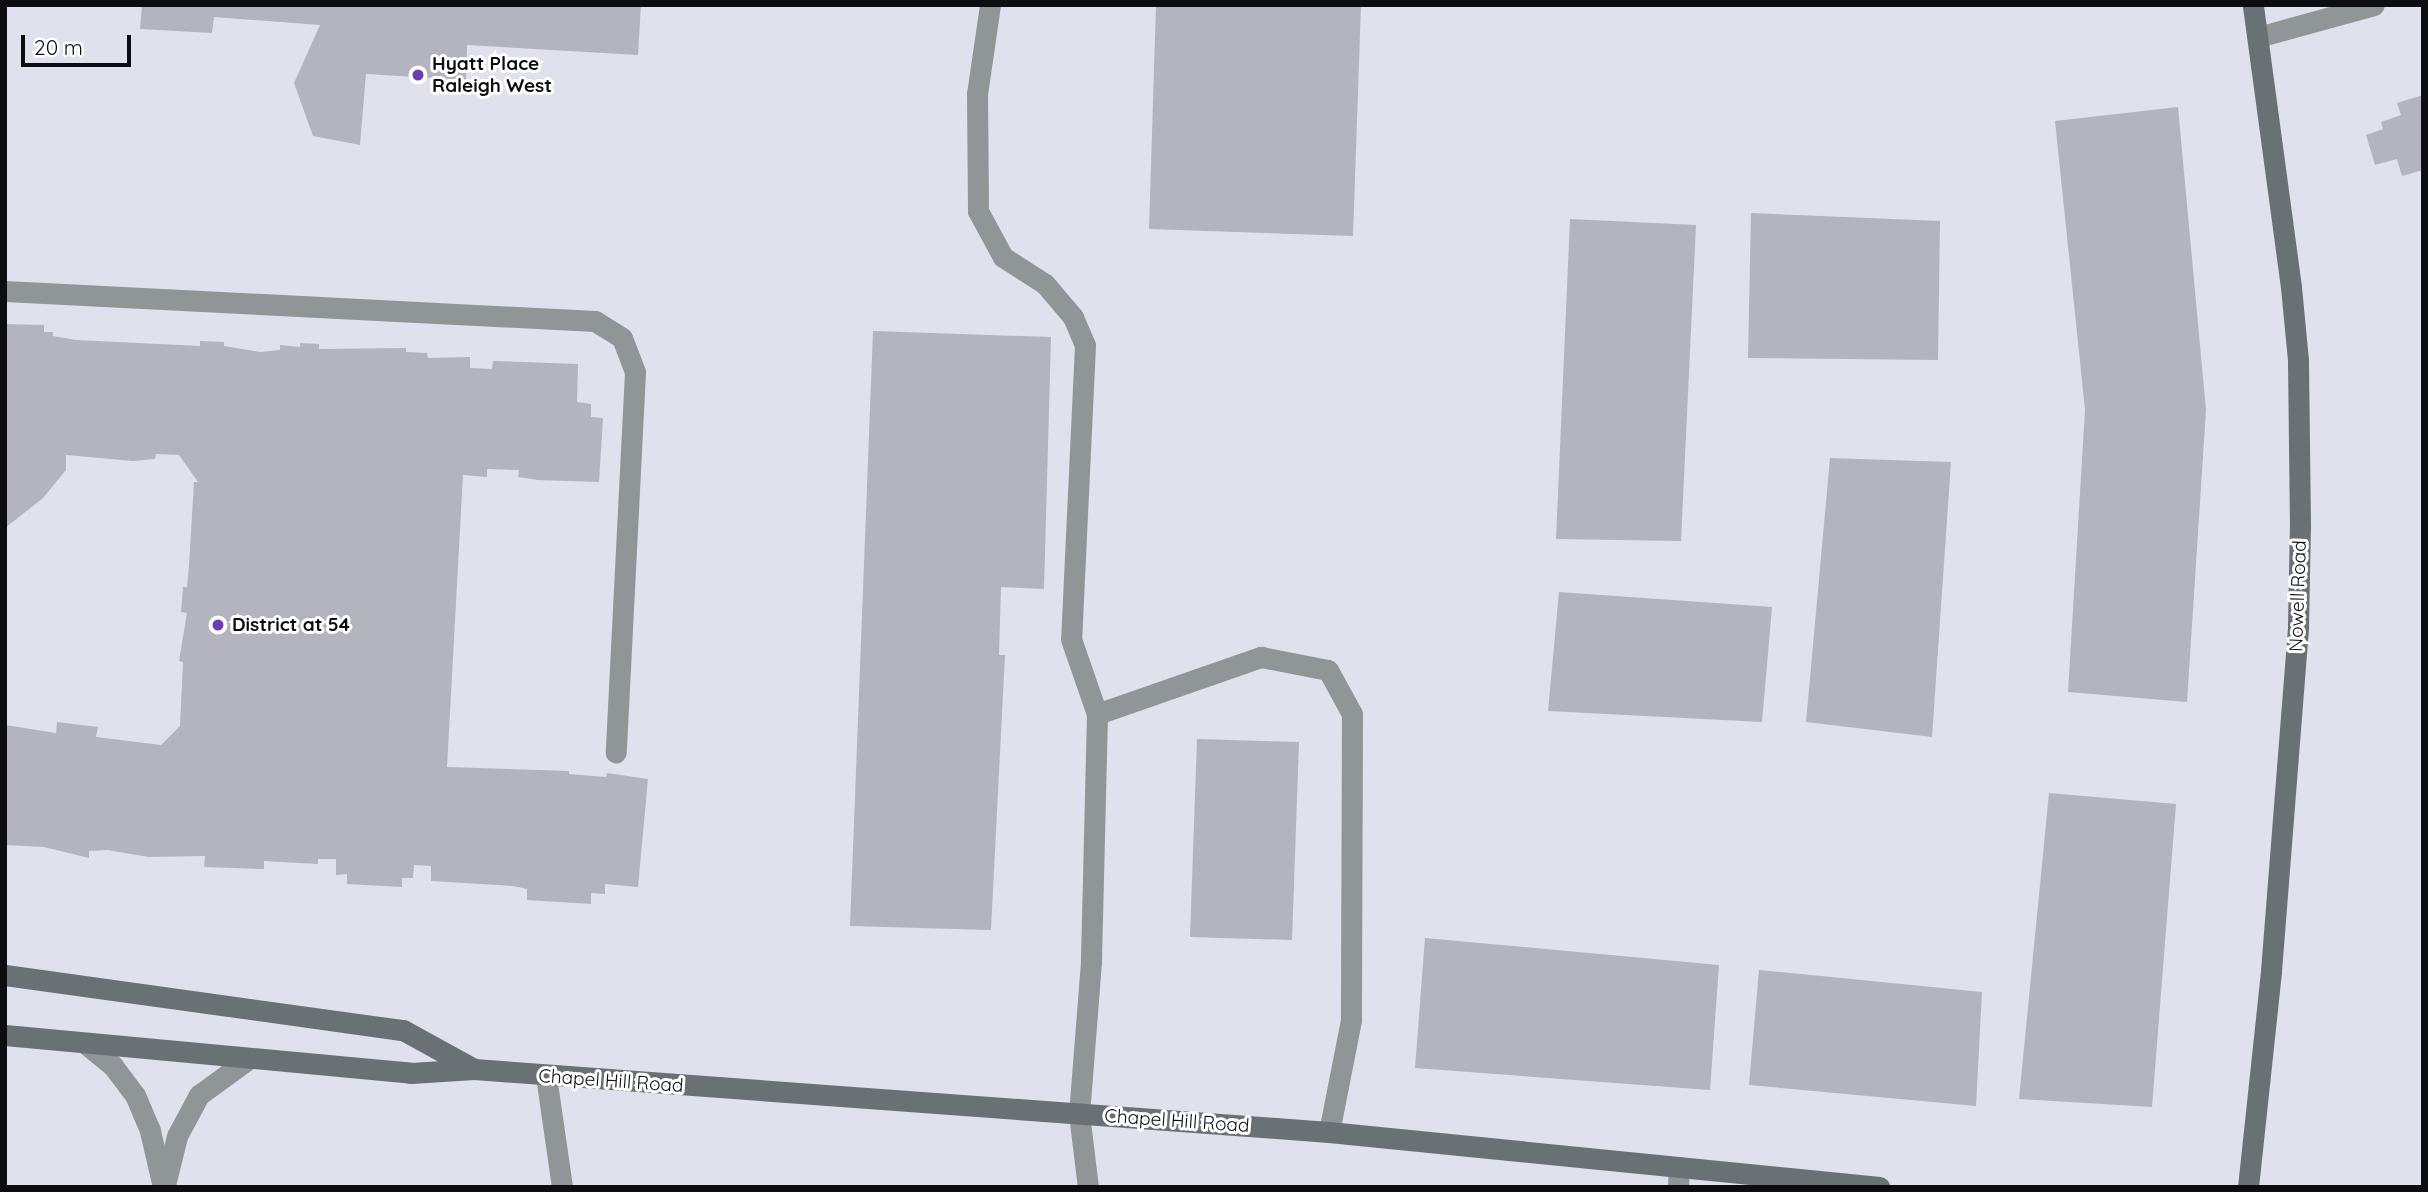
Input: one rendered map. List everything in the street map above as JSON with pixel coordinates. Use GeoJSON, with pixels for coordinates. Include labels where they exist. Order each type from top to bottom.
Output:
{"type":"FeatureCollection","features":[{"type":"Feature","properties":{"kind":"main road","name":"Nowell Road"},"geometry":{"type":"LineString","coordinates":[[2248,1187],[2274,932],[2298,626],[2300,526],[2298,360],[2253,5]]}},
{"type":"Feature","properties":{"kind":"main road","name":"Chapel Hill Road"},"geometry":{"type":"LineString","coordinates":[[5,975],[402,1030],[474,1069]]}},
{"type":"Feature","properties":{"kind":"main road","name":"Chapel Hill Road"},"geometry":{"type":"LineString","coordinates":[[5,1035],[247,1060],[411,1073],[474,1069],[1329,1132],[1679,1177],[1879,1187]]}},
{"type":"Feature","properties":{"kind":"street"},"geometry":{"type":"LineString","coordinates":[[990,5],[977,94],[978,211],[1003,257],[1045,284],[1073,317],[1085,345],[1071,639],[1097,714],[1091,962],[1079,1114],[1088,1187]]}},
{"type":"Feature","properties":{"kind":"street"},"geometry":{"type":"LineString","coordinates":[[2258,37],[2374,5]]}},
{"type":"Feature","properties":{"kind":"street"},"geometry":{"type":"LineString","coordinates":[[5,291],[595,321],[622,338],[635,372],[616,753]]}},
{"type":"Feature","properties":{"kind":"street"},"geometry":{"type":"LineString","coordinates":[[1097,714],[1261,657],[1328,670],[1352,714],[1351,1020],[1329,1132]]}},
{"type":"Feature","properties":{"kind":"street"},"geometry":{"type":"LineString","coordinates":[[86,1044],[113,1066],[135,1095],[150,1131],[164,1187]]}},
{"type":"Feature","properties":{"kind":"street"},"geometry":{"type":"LineString","coordinates":[[164,1187],[177,1136],[199,1095],[247,1060]]}},
{"type":"Feature","properties":{"kind":"street"},"geometry":{"type":"LineString","coordinates":[[546,1076],[562,1187]]}},
{"type":"Feature","properties":{"kind":"building","name":"Hyatt Place Raleigh West"},"geometry":{"type":"Polygon","coordinates":[[[142,5],[641,5],[638,55],[467,45],[466,80],[366,74],[360,145],[313,136],[294,83],[320,25],[214,17],[212,33],[140,29],[142,5]]]}},
{"type":"Feature","properties":{"kind":"building"},"geometry":{"type":"Polygon","coordinates":[[[1156,5],[1361,5],[1353,236],[1149,229],[1156,5]]]}},
{"type":"Feature","properties":{"kind":"building"},"geometry":{"type":"Polygon","coordinates":[[[2423,95],[2423,170],[2402,176],[2397,159],[2375,165],[2366,135],[2383,129],[2381,122],[2401,115],[2397,103],[2423,95]]]}},
{"type":"Feature","properties":{"kind":"building"},"geometry":{"type":"Polygon","coordinates":[[[2178,107],[2206,410],[2187,702],[2068,692],[2085,410],[2055,121],[2178,107]]]}},
{"type":"Feature","properties":{"kind":"building"},"geometry":{"type":"Polygon","coordinates":[[[1751,213],[1940,221],[1938,360],[1748,358],[1751,213]]]}},
{"type":"Feature","properties":{"kind":"building"},"geometry":{"type":"Polygon","coordinates":[[[1570,219],[1696,225],[1681,541],[1556,539],[1570,219]]]}},
{"type":"Feature","properties":{"kind":"building","name":"District at 54"},"geometry":{"type":"Polygon","coordinates":[[[5,324],[44,325],[44,332],[53,332],[53,336],[76,340],[200,346],[200,341],[224,342],[224,346],[260,352],[280,350],[280,345],[300,347],[300,343],[319,344],[319,349],[406,348],[406,352],[427,353],[428,358],[470,357],[470,368],[492,369],[493,361],[578,364],[577,402],[591,404],[591,417],[603,418],[599,482],[518,477],[519,470],[487,469],[487,477],[463,475],[447,767],[569,771],[569,774],[606,777],[607,773],[648,779],[638,887],[605,884],[605,894],[591,893],[591,904],[527,900],[527,889],[513,886],[431,881],[431,866],[414,865],[413,878],[402,878],[402,887],[347,884],[347,874],[336,875],[336,859],[318,859],[318,864],[264,861],[264,869],[204,867],[205,856],[149,857],[107,850],[89,851],[89,858],[44,847],[5,845],[5,725],[56,733],[57,722],[98,727],[96,737],[161,745],[180,726],[183,662],[179,661],[187,613],[181,612],[183,587],[187,587],[194,482],[198,482],[179,455],[156,454],[155,459],[133,461],[66,455],[66,470],[43,498],[5,528],[5,324]]]}},
{"type":"Feature","properties":{"kind":"building"},"geometry":{"type":"Polygon","coordinates":[[[873,331],[1051,337],[1044,589],[1001,587],[999,655],[1005,655],[991,930],[850,926],[873,331]]]}},
{"type":"Feature","properties":{"kind":"building"},"geometry":{"type":"Polygon","coordinates":[[[1830,458],[1951,462],[1932,737],[1806,722],[1830,458]]]}},
{"type":"Feature","properties":{"kind":"building"},"geometry":{"type":"Polygon","coordinates":[[[1559,592],[1772,607],[1762,722],[1548,711],[1559,592]]]}},
{"type":"Feature","properties":{"kind":"building"},"geometry":{"type":"Polygon","coordinates":[[[1197,739],[1299,742],[1292,940],[1190,937],[1197,739]]]}},
{"type":"Feature","properties":{"kind":"building"},"geometry":{"type":"Polygon","coordinates":[[[2049,793],[2176,804],[2152,1107],[2019,1099],[2049,793]]]}},
{"type":"Feature","properties":{"kind":"building"},"geometry":{"type":"Polygon","coordinates":[[[1425,938],[1719,965],[1710,1090],[1415,1068],[1425,938]]]}},
{"type":"Feature","properties":{"kind":"building"},"geometry":{"type":"Polygon","coordinates":[[[1759,970],[1982,992],[1976,1106],[1749,1085],[1759,970]]]}},
{"type":"Feature","properties":{"kind":"place","name":"Hyatt Place Raleigh West"},"geometry":{"type":"Point","coordinates":[418,75]}},
{"type":"Feature","properties":{"kind":"place","name":"District at 54"},"geometry":{"type":"Point","coordinates":[218,625]}}]}
